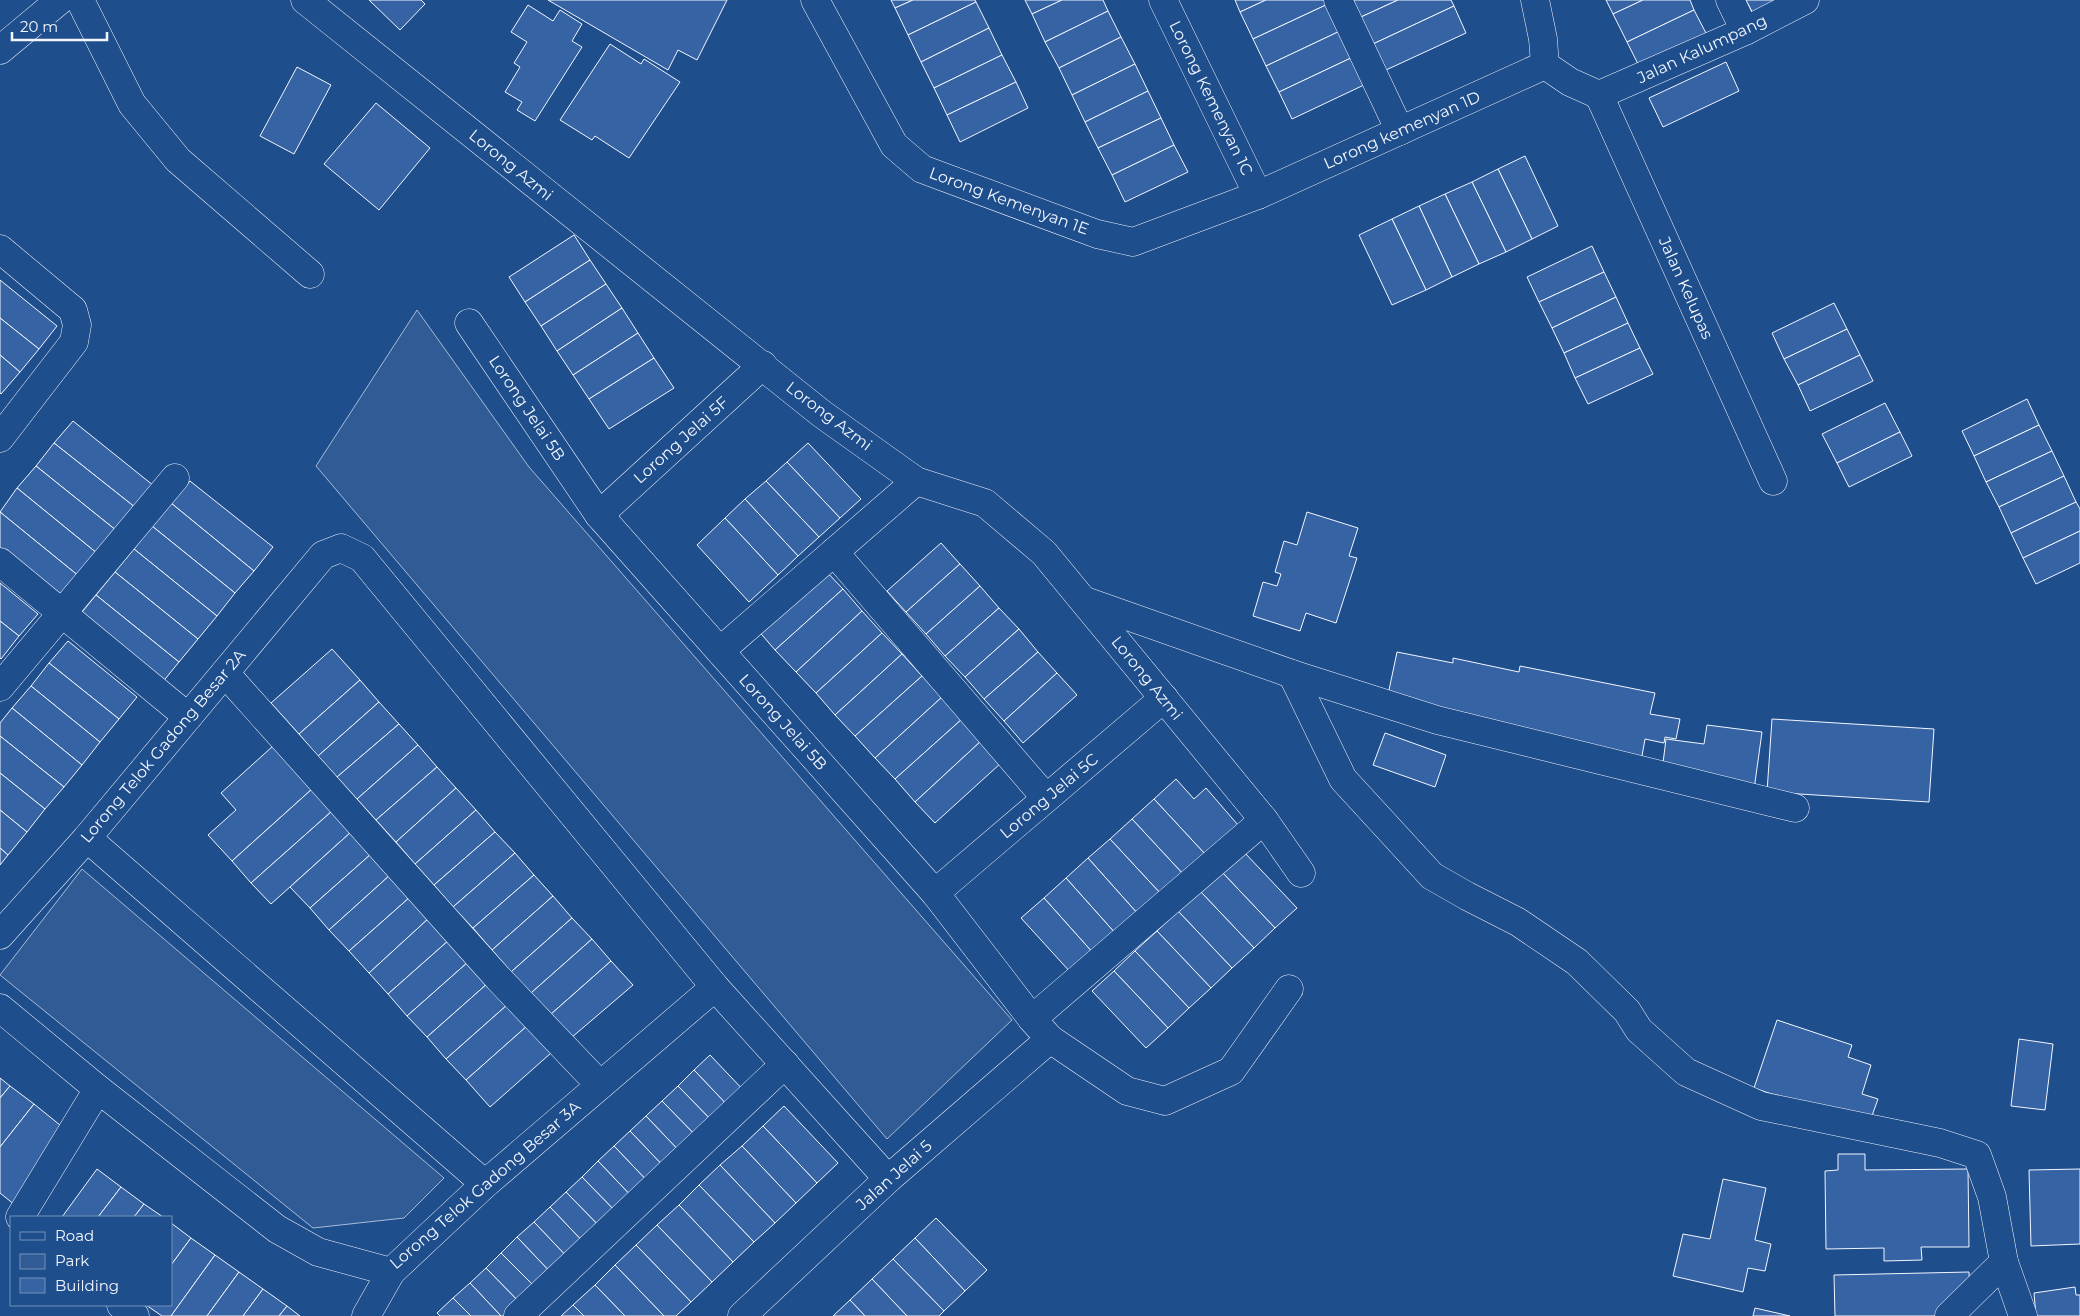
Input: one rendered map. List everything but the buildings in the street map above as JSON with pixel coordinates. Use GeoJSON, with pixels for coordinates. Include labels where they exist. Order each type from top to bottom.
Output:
{"type":"FeatureCollection","features":[{"type":"Feature","properties":{"kind":"street"},"geometry":{"type":"LineString","coordinates":[[0,50],[60,0]]}},
{"type":"Feature","properties":{"kind":"street"},"geometry":{"type":"LineString","coordinates":[[80,0],[132,104],[178,160],[310,274]]}},
{"type":"Feature","properties":{"kind":"street","name":"Lorong Azmi"},"geometry":{"type":"LineString","coordinates":[[305,0],[822,414],[916,480],[985,503],[1044,553],[1264,820],[1301,873]]}},
{"type":"Feature","properties":{"kind":"street","name":"Lorong Kemenyan 1E"},"geometry":{"type":"LineString","coordinates":[[815,0],[894,145],[922,169],[1097,234],[1133,242],[1258,195]]}},
{"type":"Feature","properties":{"kind":"street","name":"Lorong Kemenyan 1C"},"geometry":{"type":"LineString","coordinates":[[1163,0],[1258,195]]}},
{"type":"Feature","properties":{"kind":"street"},"geometry":{"type":"LineString","coordinates":[[1338,0],[1400,131]]}},
{"type":"Feature","properties":{"kind":"street"},"geometry":{"type":"LineString","coordinates":[[1535,0],[1543,39],[1545,65],[1570,82],[1599,95]]}},
{"type":"Feature","properties":{"kind":"street"},"geometry":{"type":"LineString","coordinates":[[1730,0],[1745,31]]}},
{"type":"Feature","properties":{"kind":"street","name":"Jalan Kalumpang"},"geometry":{"type":"LineString","coordinates":[[1599,95],[1745,31],[1805,0]]}},
{"type":"Feature","properties":{"kind":"street","name":"Lorong kemenyan 1D"},"geometry":{"type":"LineString","coordinates":[[1258,195],[1545,65]]}},
{"type":"Feature","properties":{"kind":"street","name":"Jalan Kelupas"},"geometry":{"type":"LineString","coordinates":[[1599,95],[1773,480]]}},
{"type":"Feature","properties":{"kind":"street"},"geometry":{"type":"LineString","coordinates":[[0,249],[73,310],[77,325],[74,342],[0,438]]}},
{"type":"Feature","properties":{"kind":"street","name":"Lorong Jelai 5B"},"geometry":{"type":"LineString","coordinates":[[469,323],[599,515],[935,893],[1032,1019],[1050,1039],[1127,1091],[1165,1102],[1232,1071],[1289,989]]}},
{"type":"Feature","properties":{"kind":"street","name":"Lorong Jelai 5F"},"geometry":{"type":"LineString","coordinates":[[599,515],[763,365]]}},
{"type":"Feature","properties":{"kind":"street"},"geometry":{"type":"LineString","coordinates":[[0,687],[175,478]]}},
{"type":"Feature","properties":{"kind":"street"},"geometry":{"type":"LineString","coordinates":[[720,651],[916,480]]}},
{"type":"Feature","properties":{"kind":"street","name":"Lorong Telok Gadong Besar 2A"},"geometry":{"type":"LineString","coordinates":[[0,935],[87,838],[323,555],[341,548],[362,558],[715,987]]}},
{"type":"Feature","properties":{"kind":"street"},"geometry":{"type":"LineString","coordinates":[[834,552],[1046,798]]}},
{"type":"Feature","properties":{"kind":"street"},"geometry":{"type":"LineString","coordinates":[[0,562],[188,717]]}},
{"type":"Feature","properties":{"kind":"street"},"geometry":{"type":"LineString","coordinates":[[1084,601],[1292,674],[1437,720],[1796,808]]}},
{"type":"Feature","properties":{"kind":"street"},"geometry":{"type":"LineString","coordinates":[[225,673],[498,978],[600,1085]]}},
{"type":"Feature","properties":{"kind":"street"},"geometry":{"type":"LineString","coordinates":[[1292,674],[1343,779],[1432,876],[1518,922],[1578,962],[1627,1011],[1639,1030],[1686,1072],[1761,1106],[1940,1142],[1977,1155],[1992,1197],[2004,1262],[2023,1316]]}},
{"type":"Feature","properties":{"kind":"street","name":"Lorong Jelai 5C"},"geometry":{"type":"LineString","coordinates":[[935,893],[1164,698]]}},
{"type":"Feature","properties":{"kind":"street"},"geometry":{"type":"LineString","coordinates":[[1032,1019],[1264,820]]}},
{"type":"Feature","properties":{"kind":"street"},"geometry":{"type":"LineString","coordinates":[[87,838],[485,1184]]}},
{"type":"Feature","properties":{"kind":"street"},"geometry":{"type":"LineString","coordinates":[[715,987],[888,1179]]}},
{"type":"Feature","properties":{"kind":"street","name":"Lorong Telok Gadong Besar 3A"},"geometry":{"type":"LineString","coordinates":[[0,1008],[98,1089],[277,1229],[318,1252],[391,1272],[485,1184],[715,987]]}},
{"type":"Feature","properties":{"kind":"street","name":"Jalan Jelai 5"},"geometry":{"type":"LineString","coordinates":[[742,1316],[888,1179],[1050,1039]]}},
{"type":"Feature","properties":{"kind":"street"},"geometry":{"type":"LineString","coordinates":[[518,1316],[785,1064]]}},
{"type":"Feature","properties":{"kind":"street"},"geometry":{"type":"LineString","coordinates":[[21,1216],[98,1089]]}},
{"type":"Feature","properties":{"kind":"street"},"geometry":{"type":"LineString","coordinates":[[1949,1316],[2004,1262]]}},
{"type":"Feature","properties":{"kind":"street"},"geometry":{"type":"LineString","coordinates":[[366,1316],[391,1272]]}},
{"type":"Feature","properties":{"kind":"street"},"geometry":{"type":"LineString","coordinates":[[122,1306],[136,1316]]}},
{"type":"Feature","properties":{"kind":"green space"},"geometry":{"type":"Polygon","coordinates":[[[417,310],[529,467],[1012,1020],[887,1139],[316,466],[417,310]]]}},
{"type":"Feature","properties":{"kind":"green space"},"geometry":{"type":"Polygon","coordinates":[[[82,869],[444,1178],[404,1218],[313,1228],[0,975],[82,869]]]}}]}
